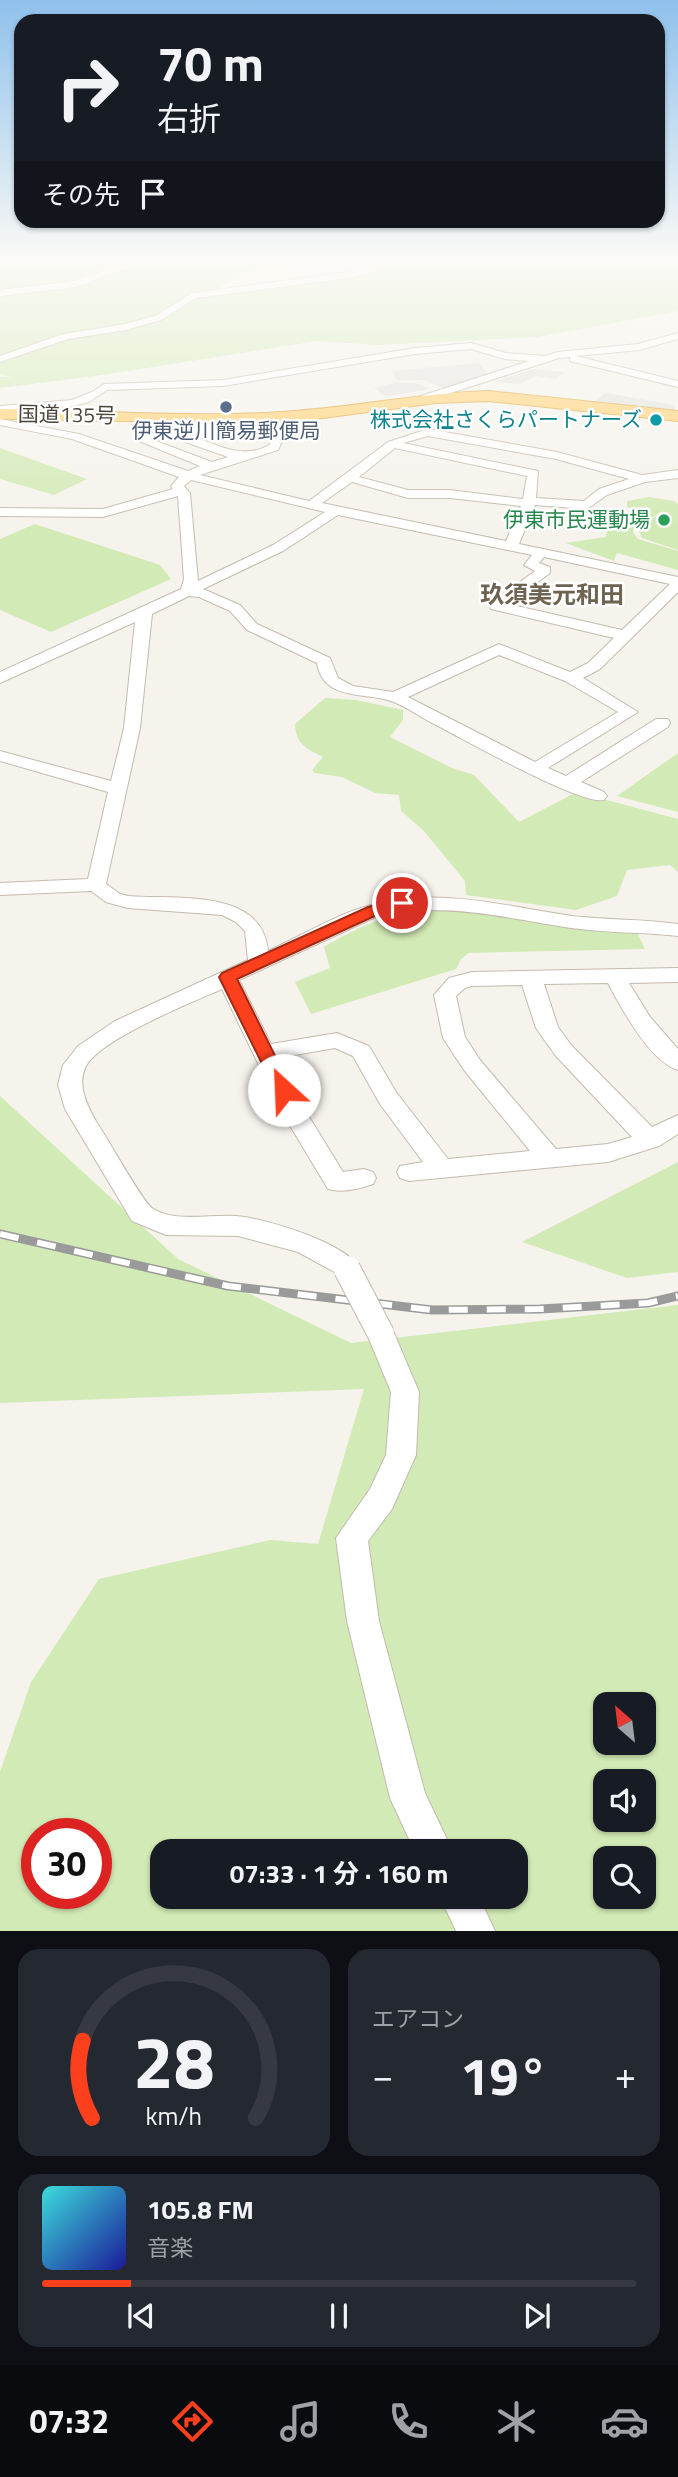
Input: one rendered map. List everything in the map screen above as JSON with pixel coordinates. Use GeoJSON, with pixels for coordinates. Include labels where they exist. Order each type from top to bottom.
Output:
{"type":"FeatureCollection","features":[{"type":"Feature","properties":{"kind":"highway","name":"国道135号"},"geometry":{"type":"LineString","coordinates":[[0,412],[298,416],[425,398],[509,397],[678,416]]}},
{"type":"Feature","properties":{"kind":"street"},"geometry":{"type":"LineString","coordinates":[[0,359],[24,351]]}},
{"type":"Feature","properties":{"kind":"street"},"geometry":{"type":"LineString","coordinates":[[0,412],[76,402],[98,394],[104,387],[223,383],[414,351]]}},
{"type":"Feature","properties":{"kind":"street"},"geometry":{"type":"LineString","coordinates":[[488,351],[505,356],[546,359]]}},
{"type":"Feature","properties":{"kind":"street"},"geometry":{"type":"LineString","coordinates":[[425,398],[558,355],[597,351]]}},
{"type":"Feature","properties":{"kind":"street"},"geometry":{"type":"LineString","coordinates":[[558,355],[678,384]]}},
{"type":"Feature","properties":{"kind":"street"},"geometry":{"type":"LineString","coordinates":[[0,512],[103,513],[186,483],[214,467],[267,452],[274,446],[279,435],[299,422],[298,416]]}},
{"type":"Feature","properties":{"kind":"street"},"geometry":{"type":"LineString","coordinates":[[0,422],[75,436],[186,483],[311,505],[678,583]]}},
{"type":"Feature","properties":{"kind":"street"},"geometry":{"type":"LineString","coordinates":[[311,505],[392,444],[428,432],[557,456],[642,479]]}},
{"type":"Feature","properties":{"kind":"street"},"geometry":{"type":"LineString","coordinates":[[214,467],[145,441],[171,433],[241,458]]}},
{"type":"Feature","properties":{"kind":"street"},"geometry":{"type":"LineString","coordinates":[[171,452],[199,443]]}},
{"type":"Feature","properties":{"kind":"street"},"geometry":{"type":"LineString","coordinates":[[392,444],[534,474],[530,502],[511,546]]}},
{"type":"Feature","properties":{"kind":"street"},"geometry":{"type":"LineString","coordinates":[[350,478],[408,494],[450,494],[587,505],[603,492],[642,479],[678,474]]}},
{"type":"Feature","properties":{"kind":"street"},"geometry":{"type":"LineString","coordinates":[[186,483],[191,579],[187,591]]}},
{"type":"Feature","properties":{"kind":"street"},"geometry":{"type":"LineString","coordinates":[[0,678],[278,548],[335,511]]}},
{"type":"Feature","properties":{"kind":"street"},"geometry":{"type":"LineString","coordinates":[[541,552],[531,565],[545,570],[496,606],[627,636]]}},
{"type":"Feature","properties":{"kind":"street"},"geometry":{"type":"LineString","coordinates":[[571,678],[594,666],[678,583]]}},
{"type":"Feature","properties":{"kind":"street"},"geometry":{"type":"LineString","coordinates":[[187,591],[202,593],[235,608],[262,633],[312,653],[324,661],[326,673],[332,681],[349,690],[396,697],[535,769],[598,796]]}},
{"type":"Feature","properties":{"kind":"street"},"geometry":{"type":"LineString","coordinates":[[96,885],[132,727],[139,644],[145,612]]}},
{"type":"Feature","properties":{"kind":"street"},"geometry":{"type":"LineString","coordinates":[[396,697],[499,649],[571,678],[630,712],[535,769]]}},
{"type":"Feature","properties":{"kind":"street"},"geometry":{"type":"LineString","coordinates":[[567,783],[662,723]]}},
{"type":"Feature","properties":{"kind":"street"},"geometry":{"type":"LineString","coordinates":[[0,756],[119,789]]}},
{"type":"Feature","properties":{"kind":"street"},"geometry":{"type":"LineString","coordinates":[[0,889],[96,885],[111,897],[128,902],[210,907],[239,915],[254,930],[259,962]]}},
{"type":"Feature","properties":{"kind":"street"},"geometry":{"type":"LineString","coordinates":[[428,1839],[408,1798],[362,1621],[352,1538],[381,1499],[401,1455],[405,1392],[382,1334],[347,1269],[306,1244],[238,1226],[166,1225],[141,1214],[77,1110],[70,1085],[74,1065],[86,1051],[122,1026],[373,910],[402,903],[432,900],[597,925],[678,930]]}},
{"type":"Feature","properties":{"kind":"street"},"geometry":{"type":"LineString","coordinates":[[551,1160],[471,1065],[454,1038],[445,995],[457,983],[472,979],[678,975]]}},
{"type":"Feature","properties":{"kind":"street"},"geometry":{"type":"LineString","coordinates":[[228,977],[292,1109],[337,1182],[364,1178]]}},
{"type":"Feature","properties":{"kind":"street"},"geometry":{"type":"LineString","coordinates":[[615,977],[635,1015],[656,1043],[678,1062]]}},
{"type":"Feature","properties":{"kind":"street"},"geometry":{"type":"LineString","coordinates":[[531,978],[547,1028],[563,1050],[650,1140]]}},
{"type":"Feature","properties":{"kind":"street"},"geometry":{"type":"LineString","coordinates":[[266,1053],[337,1040],[360,1051],[388,1098],[441,1168]]}},
{"type":"Feature","properties":{"kind":"street"},"geometry":{"type":"LineString","coordinates":[[409,1172],[608,1153],[650,1140],[678,1123]]}},
{"type":"Feature","properties":{"kind":"street"},"geometry":{"type":"LineString","coordinates":[[465,1909],[476,1931]]}},
{"type":"Feature","properties":{"kind":"green space"},"geometry":{"type":"Polygon","coordinates":[[[0,351],[253,351],[0,388],[0,377],[11,377],[0,374],[0,351]]]}},
{"type":"Feature","properties":{"kind":"green space"},"geometry":{"type":"Polygon","coordinates":[[[0,448],[87,479],[54,495],[0,479],[0,448]]]}},
{"type":"Feature","properties":{"kind":"green space"},"geometry":{"type":"Polygon","coordinates":[[[649,497],[678,504],[678,550],[642,538],[638,529],[667,508],[633,530],[634,534],[638,539],[678,551],[678,570],[617,553],[614,561],[566,543],[606,537],[610,519],[633,510],[627,507],[627,501],[649,497]]]}},
{"type":"Feature","properties":{"kind":"green space"},"geometry":{"type":"Polygon","coordinates":[[[35,524],[160,565],[171,579],[51,632],[0,610],[0,539],[35,524]]]}},
{"type":"Feature","properties":{"kind":"green space"},"geometry":{"type":"Polygon","coordinates":[[[325,698],[356,700],[403,710],[403,720],[390,737],[452,768],[474,775],[519,822],[577,792],[678,819],[678,872],[670,865],[627,870],[617,896],[576,910],[466,895],[465,881],[424,831],[401,811],[399,795],[375,793],[342,777],[314,773],[312,770],[323,757],[300,741],[295,724],[325,698]]]}},
{"type":"Feature","properties":{"kind":"green space"},"geometry":{"type":"Polygon","coordinates":[[[678,753],[678,812],[617,796],[678,753]]]}},
{"type":"Feature","properties":{"kind":"green space"},"geometry":{"type":"Polygon","coordinates":[[[445,905],[637,932],[645,949],[469,953],[461,959],[456,969],[311,1014],[295,982],[330,968],[324,947],[382,919],[445,905]]]}},
{"type":"Feature","properties":{"kind":"green space"},"geometry":{"type":"Polygon","coordinates":[[[0,1096],[178,1259],[351,1343],[678,1305],[678,1931],[0,1931],[0,1772],[31,1682],[99,1579],[270,1540],[318,1544],[364,1389],[0,1403],[0,1096]]]}},
{"type":"Feature","properties":{"kind":"green space"},"geometry":{"type":"Polygon","coordinates":[[[678,1162],[678,1272],[627,1278],[522,1242],[678,1162]]]}},
{"type":"Feature","properties":{"kind":"shaded area"},"geometry":{"type":"Polygon","coordinates":[[[479,363],[489,377],[446,389],[423,380],[397,380],[391,371],[479,363]]]}},
{"type":"Feature","properties":{"kind":"shaded area"},"geometry":{"type":"Polygon","coordinates":[[[533,369],[565,372],[555,379],[536,376],[520,384],[493,382],[533,369]]]}},
{"type":"Feature","properties":{"kind":"shaded area"},"geometry":{"type":"Polygon","coordinates":[[[397,382],[419,384],[429,389],[386,397],[374,388],[397,382]]]}},
{"type":"Feature","properties":{"kind":"shaded area"},"geometry":{"type":"Polygon","coordinates":[[[606,393],[674,405],[676,413],[594,403],[606,393]]]}},
{"type":"Feature","properties":{"kind":"railway"},"geometry":{"type":"LineString","coordinates":[[0,1234],[228,1286],[432,1310],[540,1309],[648,1303],[678,1296]]}},
{"type":"Feature","properties":{"kind":"place","name":"伊東逆川簡易郵便局"},"geometry":{"type":"Point","coordinates":[226,407]}},
{"type":"Feature","properties":{"kind":"place","name":"株式会社さくらパートナーズ"},"geometry":{"type":"Point","coordinates":[656,420]}},
{"type":"Feature","properties":{"kind":"place","name":"伊東市民運動場"},"geometry":{"type":"Point","coordinates":[664,520]}},
{"type":"Feature","properties":{"kind":"district","name":"玖須美元和田"},"geometry":{"type":"Point","coordinates":[552,595]}},
{"type":"Feature","properties":{"kind":"route"},"geometry":{"type":"LineString","coordinates":[[284,1090],[228,977],[373,910],[402,903]]}}]}
